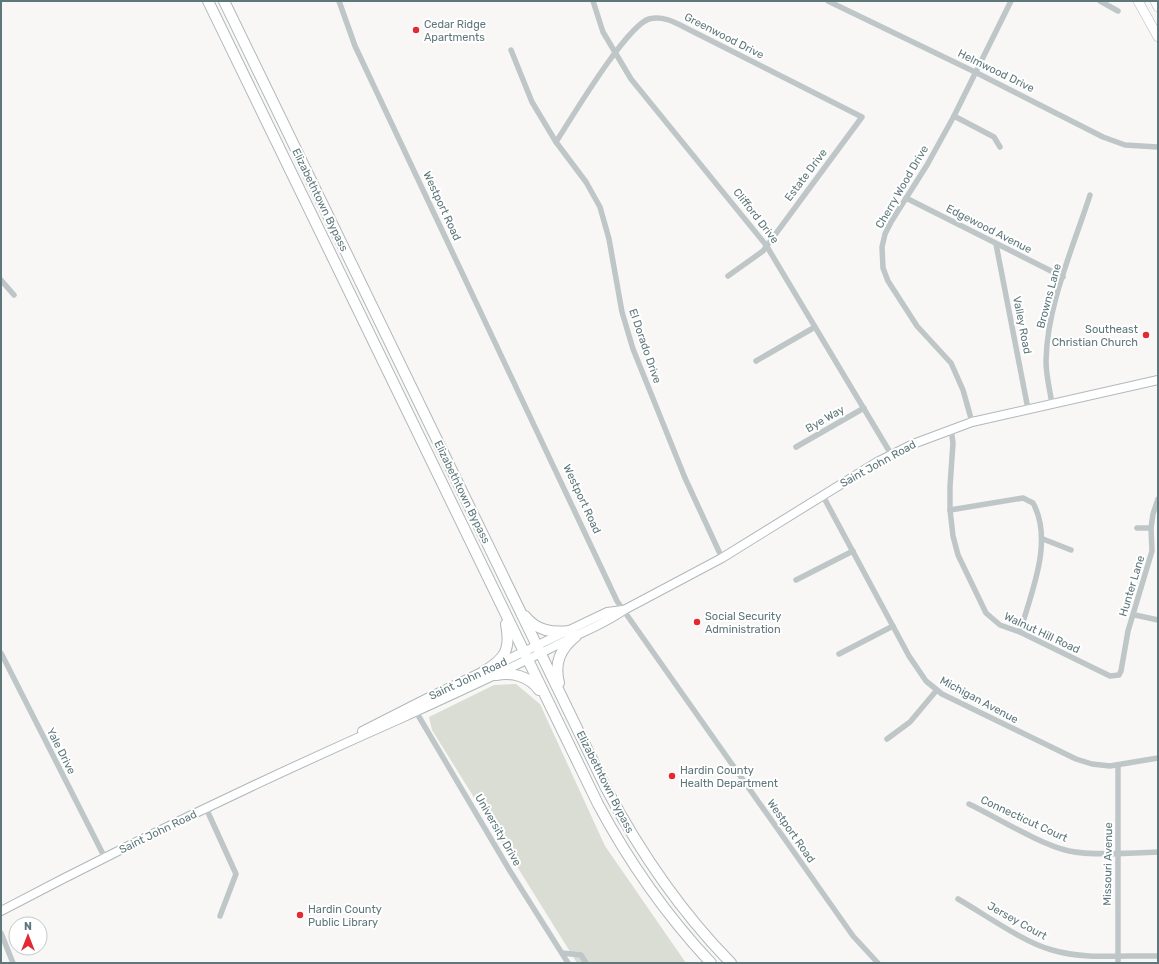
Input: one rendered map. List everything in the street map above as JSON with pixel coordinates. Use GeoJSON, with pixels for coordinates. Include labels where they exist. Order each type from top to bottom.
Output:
{"type":"FeatureCollection","features":[{"type":"Feature","properties":{"kind":"highway"},"geometry":{"type":"LineString","coordinates":[[204,1],[246,78]]}},
{"type":"Feature","properties":{"kind":"highway","name":"Elizabethtown Bypass"},"geometry":{"type":"LineString","coordinates":[[208,1],[598,804],[626,854],[660,903],[711,963]]}},
{"type":"Feature","properties":{"kind":"highway","name":"Elizabethtown Bypass"},"geometry":{"type":"LineString","coordinates":[[224,1],[606,788],[639,848],[684,911],[731,963]]}},
{"type":"Feature","properties":{"kind":"highway"},"geometry":{"type":"LineString","coordinates":[[229,1],[247,48]]}},
{"type":"Feature","properties":{"kind":"highway"},"geometry":{"type":"LineString","coordinates":[[516,604],[527,618],[539,628],[553,632],[573,633],[563,649],[557,664],[558,680],[566,706]]}},
{"type":"Feature","properties":{"kind":"highway"},"geometry":{"type":"LineString","coordinates":[[483,672],[499,662],[506,649],[508,633],[503,610]]}},
{"type":"Feature","properties":{"kind":"highway"},"geometry":{"type":"LineString","coordinates":[[496,675],[517,675],[530,681],[537,686],[553,712]]}},
{"type":"Feature","properties":{"kind":"main road"},"geometry":{"type":"LineString","coordinates":[[1138,1],[1158,37]]}},
{"type":"Feature","properties":{"kind":"main road"},"geometry":{"type":"LineString","coordinates":[[1155,1],[1158,7]]}},
{"type":"Feature","properties":{"kind":"street","name":"Westport Road"},"geometry":{"type":"LineString","coordinates":[[339,1],[354,46],[618,601],[853,936],[878,963]]}},
{"type":"Feature","properties":{"kind":"street","name":"Clifford Drive"},"geometry":{"type":"LineString","coordinates":[[593,1],[600,24],[615,54],[641,92],[766,245],[891,454]]}},
{"type":"Feature","properties":{"kind":"street","name":"Helmwood Drive"},"geometry":{"type":"LineString","coordinates":[[828,1],[1103,137],[1125,145],[1158,147]]}},
{"type":"Feature","properties":{"kind":"street","name":"Cherry Wood Drive"},"geometry":{"type":"LineString","coordinates":[[972,422],[954,369],[908,313],[888,281],[883,268],[883,240],[891,222],[954,116],[1011,1]]}},
{"type":"Feature","properties":{"kind":"street"},"geometry":{"type":"LineString","coordinates":[[1100,1],[1118,11]]}},
{"type":"Feature","properties":{"kind":"street","name":"Greenwood Drive"},"geometry":{"type":"LineString","coordinates":[[556,142],[615,54],[639,24],[654,18],[667,19],[684,26],[862,117]]}},
{"type":"Feature","properties":{"kind":"street","name":"El Dorado Drive"},"geometry":{"type":"LineString","coordinates":[[510,50],[532,102],[556,142],[586,182],[600,207],[609,239],[622,312],[633,349],[685,478],[722,558]]}},
{"type":"Feature","properties":{"kind":"street"},"geometry":{"type":"LineString","coordinates":[[954,116],[994,137],[1000,147]]}},
{"type":"Feature","properties":{"kind":"street","name":"Estate Drive"},"geometry":{"type":"LineString","coordinates":[[728,276],[763,251],[862,117]]}},
{"type":"Feature","properties":{"kind":"street","name":"Browns Lane"},"geometry":{"type":"LineString","coordinates":[[1052,404],[1047,372],[1048,344],[1063,277],[1090,195]]}},
{"type":"Feature","properties":{"kind":"street","name":"Edgewood Avenue"},"geometry":{"type":"LineString","coordinates":[[906,198],[1063,277]]}},
{"type":"Feature","properties":{"kind":"street","name":"Valley Road"},"geometry":{"type":"LineString","coordinates":[[996,244],[1028,409]]}},
{"type":"Feature","properties":{"kind":"street"},"geometry":{"type":"LineString","coordinates":[[1,280],[14,295]]}},
{"type":"Feature","properties":{"kind":"street"},"geometry":{"type":"LineString","coordinates":[[756,361],[815,327]]}},
{"type":"Feature","properties":{"kind":"street","name":"Saint John Road"},"geometry":{"type":"LineString","coordinates":[[1,911],[206,808],[415,709],[496,675],[526,657],[573,633],[607,612],[624,610],[722,558],[891,454],[951,428],[972,422],[1158,380]]}},
{"type":"Feature","properties":{"kind":"street","name":"Bye Way"},"geometry":{"type":"LineString","coordinates":[[796,447],[864,408]]}},
{"type":"Feature","properties":{"kind":"street","name":"Walnut Hill Road"},"geometry":{"type":"LineString","coordinates":[[951,428],[953,443],[950,510],[958,555],[983,607],[994,621],[1115,677]]}},
{"type":"Feature","properties":{"kind":"street","name":"Michigan Avenue"},"geometry":{"type":"LineString","coordinates":[[823,496],[893,626],[921,674],[936,691],[1076,759],[1100,766],[1118,766],[1158,758]]}},
{"type":"Feature","properties":{"kind":"street"},"geometry":{"type":"LineString","coordinates":[[950,510],[1014,499],[1027,499],[1035,507],[1043,539],[1038,565],[1020,632]]}},
{"type":"Feature","properties":{"kind":"street","name":"Hunter Lane"},"geometry":{"type":"LineString","coordinates":[[1115,677],[1119,675],[1121,671],[1128,631],[1135,615],[1155,545],[1150,528],[1152,514],[1158,499]]}},
{"type":"Feature","properties":{"kind":"street"},"geometry":{"type":"LineString","coordinates":[[1137,528],[1150,528]]}},
{"type":"Feature","properties":{"kind":"street"},"geometry":{"type":"LineString","coordinates":[[1043,539],[1071,550]]}},
{"type":"Feature","properties":{"kind":"street"},"geometry":{"type":"LineString","coordinates":[[796,580],[853,550]]}},
{"type":"Feature","properties":{"kind":"street"},"geometry":{"type":"LineString","coordinates":[[1135,615],[1158,620]]}},
{"type":"Feature","properties":{"kind":"street"},"geometry":{"type":"LineString","coordinates":[[839,654],[893,626]]}},
{"type":"Feature","properties":{"kind":"street","name":"Yale Drive"},"geometry":{"type":"LineString","coordinates":[[1,653],[105,858]]}},
{"type":"Feature","properties":{"kind":"street","name":"Saint John Road"},"geometry":{"type":"LineString","coordinates":[[415,709],[483,672],[526,657]]}},
{"type":"Feature","properties":{"kind":"street"},"geometry":{"type":"LineString","coordinates":[[887,739],[910,722],[936,691]]}},
{"type":"Feature","properties":{"kind":"street","name":"University Drive"},"geometry":{"type":"LineString","coordinates":[[415,709],[510,871],[568,963]]}},
{"type":"Feature","properties":{"kind":"street","name":"Missouri Avenue"},"geometry":{"type":"LineString","coordinates":[[1118,766],[1118,963]]}},
{"type":"Feature","properties":{"kind":"street","name":"Connecticut Court"},"geometry":{"type":"LineString","coordinates":[[969,804],[1063,849],[1083,852],[1158,852]]}},
{"type":"Feature","properties":{"kind":"street"},"geometry":{"type":"LineString","coordinates":[[206,808],[236,874],[220,916]]}},
{"type":"Feature","properties":{"kind":"street","name":"Jersey Court"},"geometry":{"type":"LineString","coordinates":[[958,900],[1037,944],[1052,950],[1082,955],[1158,956]]}},
{"type":"Feature","properties":{"kind":"street"},"geometry":{"type":"LineString","coordinates":[[1,933],[13,963]]}},
{"type":"Feature","properties":{"kind":"street"},"geometry":{"type":"LineString","coordinates":[[562,954],[581,955],[586,963]]}},
{"type":"Feature","properties":{"kind":"shaded area"},"geometry":{"type":"Polygon","coordinates":[[[516,684],[540,704],[605,846],[686,963],[577,963],[432,730],[429,717],[494,685],[516,684]]]}},
{"type":"Feature","properties":{"kind":"place","name":"Cedar Ridge Apartments"},"geometry":{"type":"Point","coordinates":[416,30]}},
{"type":"Feature","properties":{"kind":"place","name":"Southeast Christian Church"},"geometry":{"type":"Point","coordinates":[1146,335]}},
{"type":"Feature","properties":{"kind":"place","name":"Social Security Administration"},"geometry":{"type":"Point","coordinates":[697,622]}},
{"type":"Feature","properties":{"kind":"place","name":"Hardin County Health Department"},"geometry":{"type":"Point","coordinates":[672,776]}},
{"type":"Feature","properties":{"kind":"place","name":"Hardin County Public Library"},"geometry":{"type":"Point","coordinates":[300,915]}}]}
